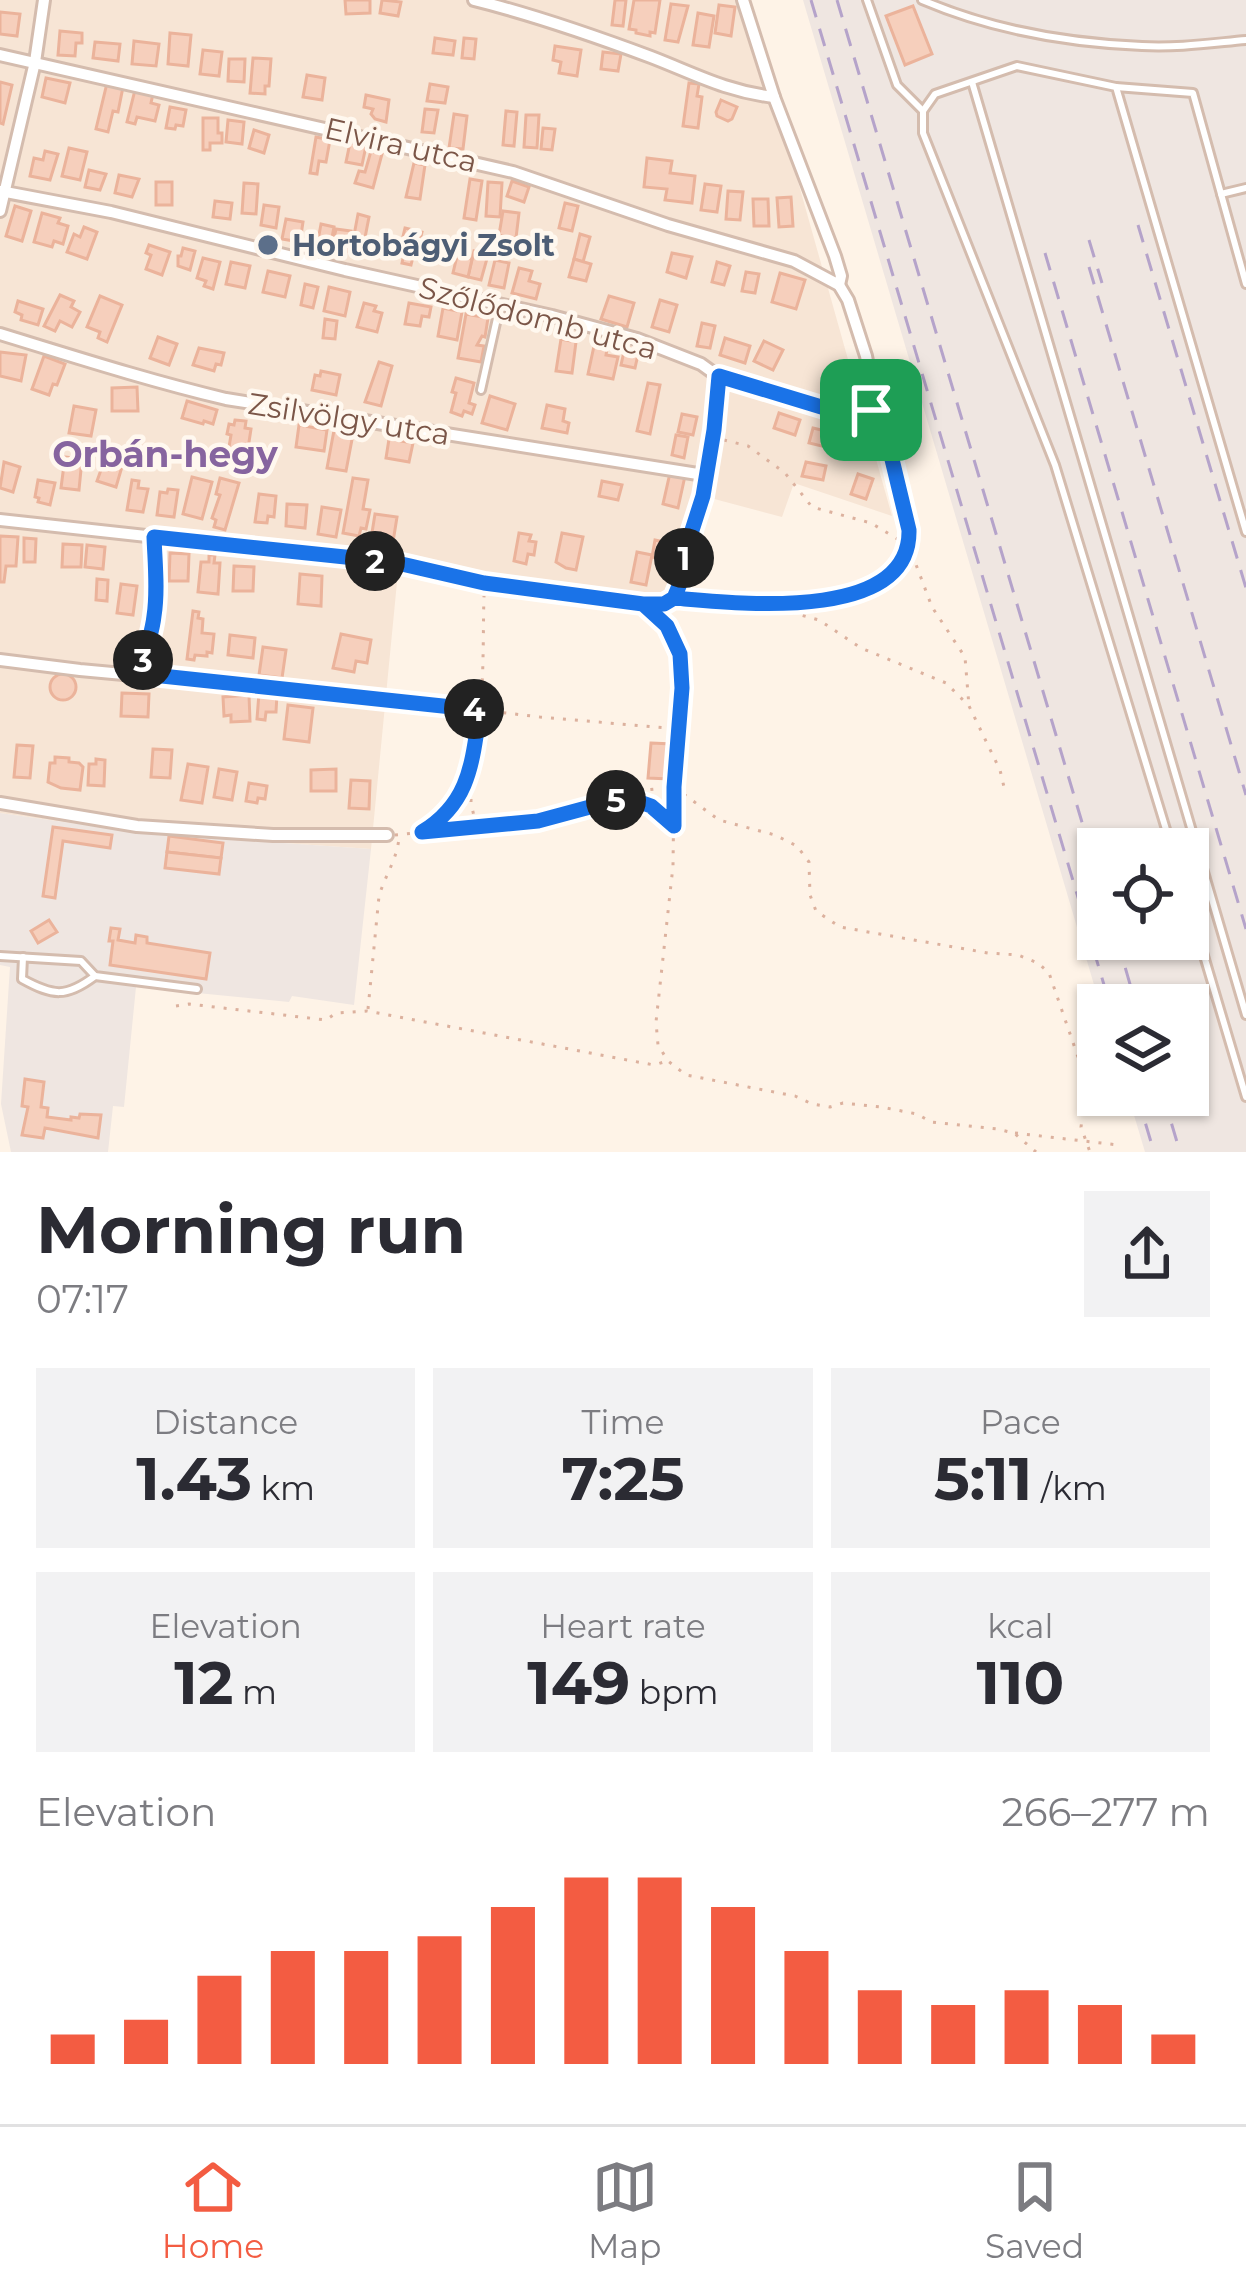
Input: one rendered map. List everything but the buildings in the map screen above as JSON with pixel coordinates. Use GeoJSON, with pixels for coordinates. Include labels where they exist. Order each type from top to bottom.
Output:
{"type":"FeatureCollection","features":[{"type":"Feature","properties":{"kind":"street"},"geometry":{"type":"LineString","coordinates":[[0,212],[35,62],[44,0]]}},
{"type":"Feature","properties":{"kind":"street"},"geometry":{"type":"LineString","coordinates":[[474,0],[538,16],[723,88],[774,97]]}},
{"type":"Feature","properties":{"kind":"street"},"geometry":{"type":"LineString","coordinates":[[743,0],[774,97],[835,256],[841,276],[838,285],[848,300],[866,356],[875,401],[871,410]]}},
{"type":"Feature","properties":{"kind":"street","name":"Elvira utca"},"geometry":{"type":"LineString","coordinates":[[0,55],[513,172],[668,225],[794,261],[838,285]]}},
{"type":"Feature","properties":{"kind":"street","name":"Szőlődomb utca"},"geometry":{"type":"LineString","coordinates":[[3,192],[111,212],[500,304],[637,339],[719,376],[851,416],[863,417],[871,410]]}},
{"type":"Feature","properties":{"kind":"street","name":"Zsilvölgy utca"},"geometry":{"type":"LineString","coordinates":[[0,334],[226,399],[704,475]]}},
{"type":"Feature","properties":{"kind":"street"},"geometry":{"type":"LineString","coordinates":[[0,520],[393,562],[484,583],[664,604],[674,598],[703,496],[719,376]]}},
{"type":"Feature","properties":{"kind":"street"},"geometry":{"type":"LineString","coordinates":[[0,660],[383,698]]}},
{"type":"Feature","properties":{"kind":"street"},"geometry":{"type":"LineString","coordinates":[[0,803],[136,826],[273,835],[393,835]]}},
{"type":"Feature","properties":{"kind":"lane"},"geometry":{"type":"LineString","coordinates":[[867,0],[897,85],[923,111]]}},
{"type":"Feature","properties":{"kind":"lane"},"geometry":{"type":"LineString","coordinates":[[922,0],[977,21],[1109,44],[1179,46],[1246,40]]}},
{"type":"Feature","properties":{"kind":"lane"},"geometry":{"type":"LineString","coordinates":[[1166,828],[1074,521],[923,133],[923,111],[935,94],[1017,66],[1116,87],[1192,93],[1246,284]]}},
{"type":"Feature","properties":{"kind":"lane"},"geometry":{"type":"LineString","coordinates":[[972,82],[1246,1015]]}},
{"type":"Feature","properties":{"kind":"lane"},"geometry":{"type":"LineString","coordinates":[[1116,87],[1246,532]]}},
{"type":"Feature","properties":{"kind":"lane"},"geometry":{"type":"LineString","coordinates":[[1221,194],[1246,188]]}},
{"type":"Feature","properties":{"kind":"lane"},"geometry":{"type":"LineString","coordinates":[[482,391],[500,304]]}},
{"type":"Feature","properties":{"kind":"lane"},"geometry":{"type":"LineString","coordinates":[[143,674],[155,609],[154,537]]}},
{"type":"Feature","properties":{"kind":"lane"},"geometry":{"type":"LineString","coordinates":[[0,956],[81,961],[95,976],[197,989]]}},
{"type":"Feature","properties":{"kind":"lane"},"geometry":{"type":"LineString","coordinates":[[23,957],[22,979],[43,991],[75,991],[95,976]]}},
{"type":"Feature","properties":{"kind":"lane"},"geometry":{"type":"LineString","coordinates":[[1205,960],[1246,1096]]}},
{"type":"Feature","properties":{"kind":"path"},"geometry":{"type":"LineString","coordinates":[[871,410],[883,422],[910,546],[932,607],[965,657],[969,706]]}},
{"type":"Feature","properties":{"kind":"path"},"geometry":{"type":"LineString","coordinates":[[712,437],[748,446],[785,473],[812,507],[871,523],[910,546]]}},
{"type":"Feature","properties":{"kind":"path"},"geometry":{"type":"LineString","coordinates":[[766,606],[857,593],[891,577],[910,546]]}},
{"type":"Feature","properties":{"kind":"path"},"geometry":{"type":"LineString","coordinates":[[476,827],[471,767],[480,710],[484,583]]}},
{"type":"Feature","properties":{"kind":"path"},"geometry":{"type":"LineString","coordinates":[[674,598],[766,606],[819,620],[861,648],[946,683],[969,706],[1004,787]]}},
{"type":"Feature","properties":{"kind":"path"},"geometry":{"type":"LineString","coordinates":[[643,604],[667,626],[680,654],[682,688],[673,866],[656,1022],[658,1045],[668,1061],[686,1075],[795,1096],[812,1104],[881,1107],[917,1114],[931,1122],[1118,1145]]}},
{"type":"Feature","properties":{"kind":"path"},"geometry":{"type":"LineString","coordinates":[[383,698],[678,729]]}},
{"type":"Feature","properties":{"kind":"path"},"geometry":{"type":"LineString","coordinates":[[422,832],[454,806],[471,767]]}},
{"type":"Feature","properties":{"kind":"path"},"geometry":{"type":"LineString","coordinates":[[368,1011],[379,896],[398,851],[393,835],[538,821],[646,790],[674,787],[718,820],[776,835],[797,846],[809,862],[810,895],[816,910],[840,927],[1037,962],[1049,973],[1087,1083],[1082,1127],[1090,1152]]}},
{"type":"Feature","properties":{"kind":"path"},"geometry":{"type":"LineString","coordinates":[[616,800],[651,806],[674,826]]}},
{"type":"Feature","properties":{"kind":"path"},"geometry":{"type":"LineString","coordinates":[[176,1006],[326,1020],[336,1013],[368,1011],[654,1065],[668,1061]]}},
{"type":"Feature","properties":{"kind":"path"},"geometry":{"type":"LineString","coordinates":[[1014,1133],[1036,1152]]}},
{"type":"Feature","properties":{"kind":"shaded area"},"geometry":{"type":"Polygon","coordinates":[[[0,0],[747,0],[892,516],[794,483],[782,517],[703,496],[678,587],[664,605],[640,613],[490,592],[398,572],[371,849],[149,834],[0,813],[0,0]]]}},
{"type":"Feature","properties":{"kind":"shaded area"},"geometry":{"type":"Polygon","coordinates":[[[803,0],[1246,0],[1246,1152],[1145,1152],[1134,1116],[1209,1116],[1209,984],[1094,984],[1087,960],[1209,960],[1209,828],[1077,828],[1077,927],[803,0]]]}},
{"type":"Feature","properties":{"kind":"shaded area"},"geometry":{"type":"Polygon","coordinates":[[[0,813],[149,834],[371,849],[354,1005],[292,996],[289,1002],[136,987],[124,1107],[113,1106],[108,1152],[11,1152],[1,1104],[10,967],[0,965],[0,813]]]}},
{"type":"Feature","properties":{"kind":"railway"},"geometry":{"type":"LineString","coordinates":[[811,0],[1104,984]]}},
{"type":"Feature","properties":{"kind":"railway"},"geometry":{"type":"LineString","coordinates":[[837,0],[1084,828]]}},
{"type":"Feature","properties":{"kind":"railway"},"geometry":{"type":"LineString","coordinates":[[1138,225],[1246,588]]}},
{"type":"Feature","properties":{"kind":"railway"},"geometry":{"type":"LineString","coordinates":[[1089,240],[1102,283]]}},
{"type":"Feature","properties":{"kind":"railway"},"geometry":{"type":"LineString","coordinates":[[1045,253],[1246,929]]}},
{"type":"Feature","properties":{"kind":"railway"},"geometry":{"type":"LineString","coordinates":[[1089,267],[1246,795]]}},
{"type":"Feature","properties":{"kind":"railway"},"geometry":{"type":"LineString","coordinates":[[1123,960],[1130,984]]}},
{"type":"Feature","properties":{"kind":"railway"},"geometry":{"type":"LineString","coordinates":[[1143,1116],[1154,1152]]}},
{"type":"Feature","properties":{"kind":"railway"},"geometry":{"type":"LineString","coordinates":[[1169,1116],[1180,1152]]}},
{"type":"Feature","properties":{"kind":"place","name":"Hortobágyi Zsolt"},"geometry":{"type":"Point","coordinates":[268,245]}},
{"type":"Feature","properties":{"kind":"district","name":"Orbán-hegy"},"geometry":{"type":"Point","coordinates":[165,454]}},
{"type":"Feature","properties":{"kind":"route"},"geometry":{"type":"LineString","coordinates":[[871,410],[863,417],[851,416],[719,376],[703,496],[679,586],[674,598],[664,604],[484,583],[393,562],[154,537],[155,609],[143,674],[480,710],[464,788],[441,820],[422,832],[538,821],[616,800],[651,806],[674,826],[680,654],[667,626],[643,604],[664,604],[674,598],[766,606],[857,593],[891,577],[910,546],[909,530],[883,422],[871,410]]}}]}
